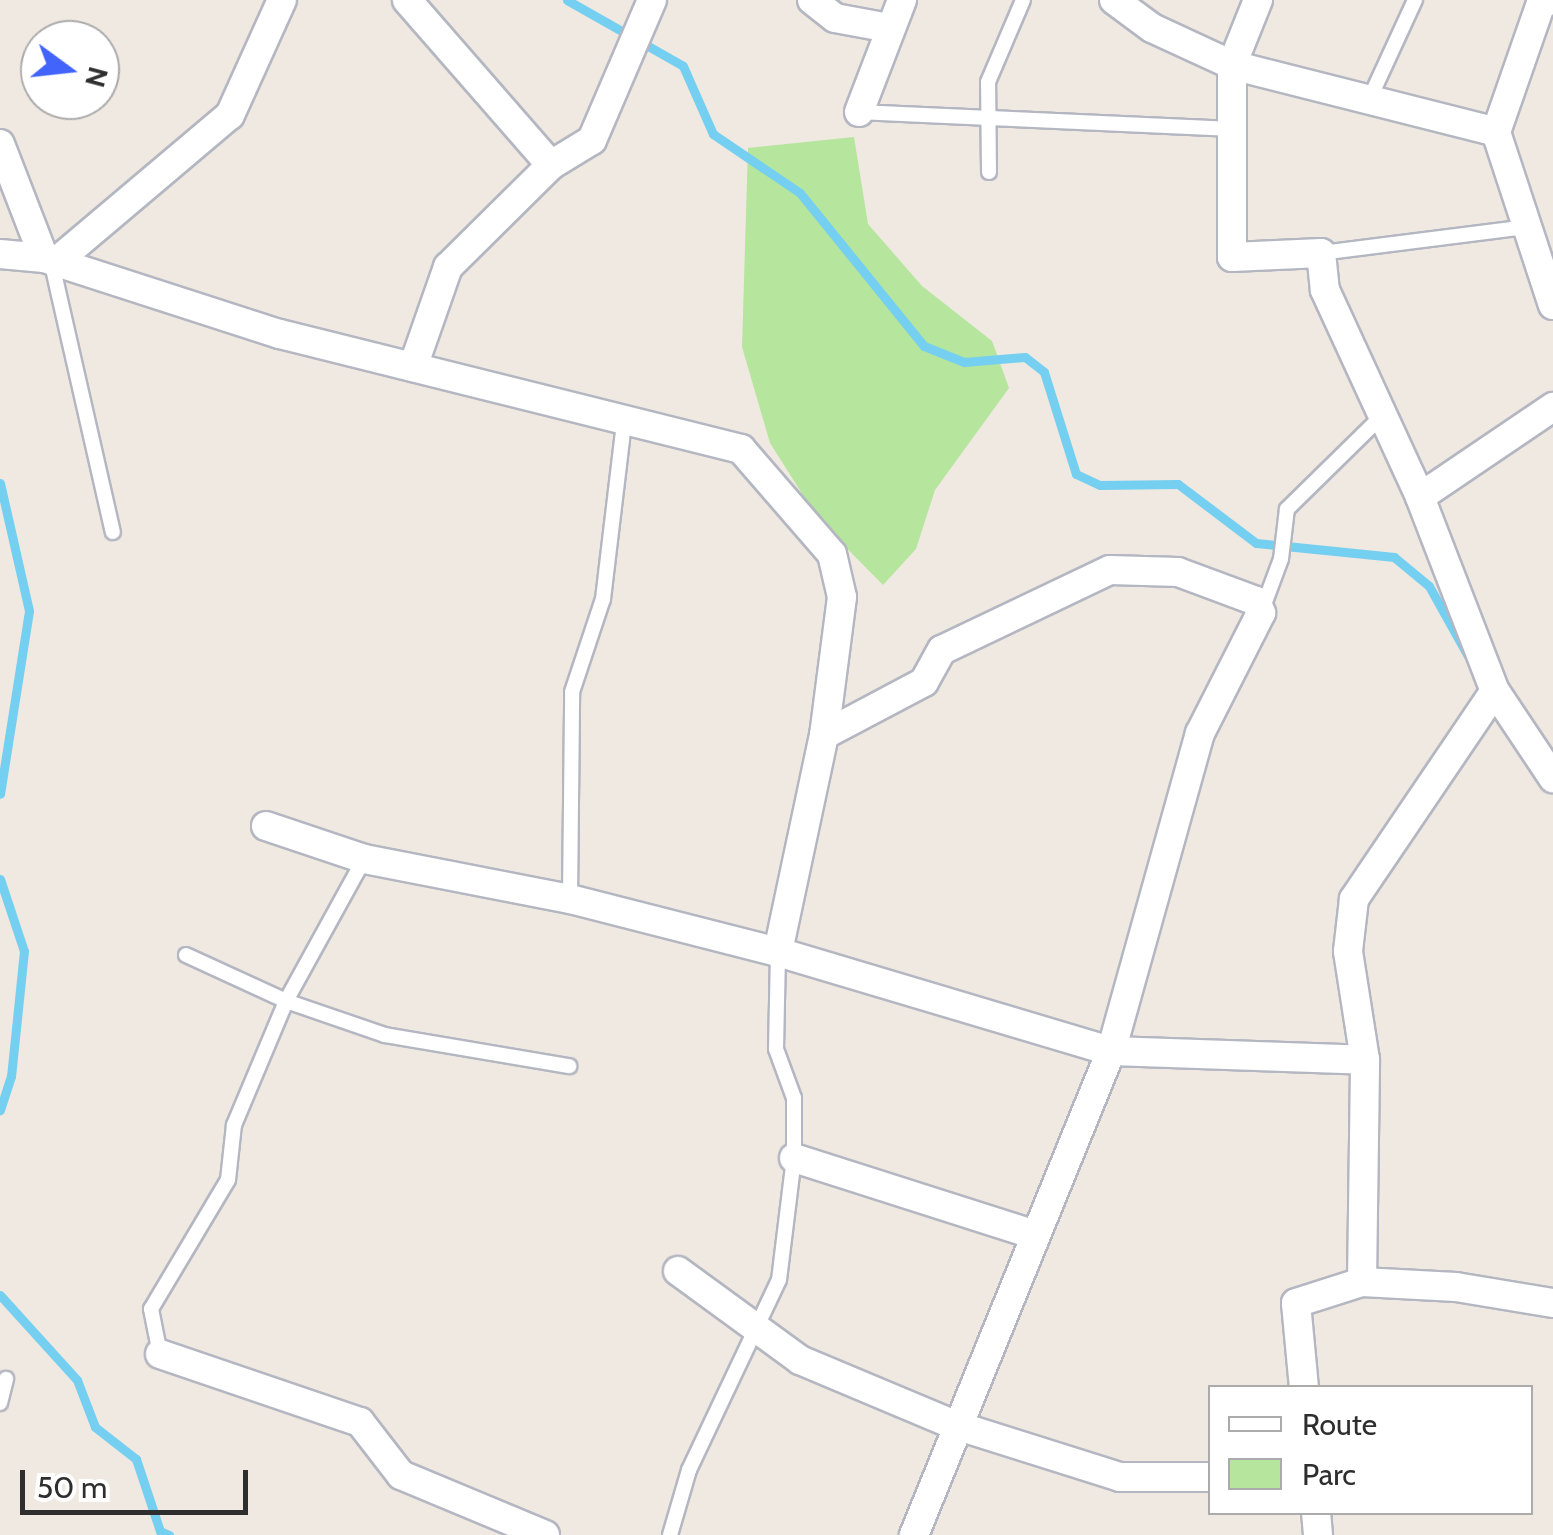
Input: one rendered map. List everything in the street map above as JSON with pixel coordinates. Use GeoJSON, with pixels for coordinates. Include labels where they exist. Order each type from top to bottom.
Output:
{"type":"FeatureCollection","features":[{"type":"Feature","properties":{"kind":"street"},"geometry":{"type":"LineString","coordinates":[[50,259],[230,115],[282,0]]}},
{"type":"Feature","properties":{"kind":"street"},"geometry":{"type":"LineString","coordinates":[[407,0],[552,165]]}},
{"type":"Feature","properties":{"kind":"street"},"geometry":{"type":"LineString","coordinates":[[413,367],[448,267],[552,165],[592,140],[652,0]]}},
{"type":"Feature","properties":{"kind":"street"},"geometry":{"type":"LineString","coordinates":[[812,0],[835,18],[889,28]]}},
{"type":"Feature","properties":{"kind":"street"},"geometry":{"type":"LineString","coordinates":[[859,112],[902,0]]}},
{"type":"Feature","properties":{"kind":"street"},"geometry":{"type":"LineString","coordinates":[[1114,0],[1152,28],[1232,64],[1496,132]]}},
{"type":"Feature","properties":{"kind":"street"},"geometry":{"type":"LineString","coordinates":[[1258,0],[1232,64],[1232,257],[1320,253],[1325,290],[1420,498],[1496,691],[1553,778]]}},
{"type":"Feature","properties":{"kind":"street"},"geometry":{"type":"LineString","coordinates":[[1553,0],[1541,3],[1496,132],[1553,304]]}},
{"type":"Feature","properties":{"kind":"street"},"geometry":{"type":"LineString","coordinates":[[0,144],[50,259]]}},
{"type":"Feature","properties":{"kind":"street"},"geometry":{"type":"LineString","coordinates":[[0,254],[50,259],[280,334],[741,449],[832,554],[842,597],[824,735],[778,952]]}},
{"type":"Feature","properties":{"kind":"street"},"geometry":{"type":"LineString","coordinates":[[1420,498],[1553,408]]}},
{"type":"Feature","properties":{"kind":"street"},"geometry":{"type":"LineString","coordinates":[[824,735],[924,682],[942,650],[1110,570],[1178,572],[1256,601],[1261,613],[1200,733],[1111,1051],[914,1535]]}},
{"type":"Feature","properties":{"kind":"street"},"geometry":{"type":"LineString","coordinates":[[1362,1282],[1364,1060],[1348,951],[1354,899],[1496,691]]}},
{"type":"Feature","properties":{"kind":"street"},"geometry":{"type":"LineString","coordinates":[[266,826],[364,860],[570,899],[778,952],[1111,1051],[1364,1060]]}},
{"type":"Feature","properties":{"kind":"street"},"geometry":{"type":"LineString","coordinates":[[794,1158],[1034,1235]]}},
{"type":"Feature","properties":{"kind":"street"},"geometry":{"type":"LineString","coordinates":[[678,1271],[800,1360],[956,1424],[1120,1476],[1208,1477]]}},
{"type":"Feature","properties":{"kind":"street"},"geometry":{"type":"LineString","coordinates":[[1304,1385],[1296,1303],[1362,1282],[1456,1287],[1553,1302]]}},
{"type":"Feature","properties":{"kind":"street"},"geometry":{"type":"LineString","coordinates":[[160,1354],[360,1422],[401,1475],[545,1535]]}},
{"type":"Feature","properties":{"kind":"lane"},"geometry":{"type":"LineString","coordinates":[[989,172],[988,82],[1023,0]]}},
{"type":"Feature","properties":{"kind":"lane"},"geometry":{"type":"LineString","coordinates":[[1369,100],[1415,0]]}},
{"type":"Feature","properties":{"kind":"lane"},"geometry":{"type":"LineString","coordinates":[[859,112],[1232,129]]}},
{"type":"Feature","properties":{"kind":"lane"},"geometry":{"type":"LineString","coordinates":[[1320,253],[1528,227]]}},
{"type":"Feature","properties":{"kind":"lane"},"geometry":{"type":"LineString","coordinates":[[50,259],[113,532]]}},
{"type":"Feature","properties":{"kind":"lane"},"geometry":{"type":"LineString","coordinates":[[1261,613],[1281,558],[1287,508],[1383,415]]}},
{"type":"Feature","properties":{"kind":"lane"},"geometry":{"type":"LineString","coordinates":[[570,899],[572,692],[603,599],[624,422]]}},
{"type":"Feature","properties":{"kind":"lane"},"geometry":{"type":"LineString","coordinates":[[160,1354],[152,1308],[228,1180],[234,1125],[286,1001],[364,860]]}},
{"type":"Feature","properties":{"kind":"lane"},"geometry":{"type":"LineString","coordinates":[[670,1535],[689,1470],[779,1280],[794,1158],[794,1098],[776,1049],[778,952]]}},
{"type":"Feature","properties":{"kind":"lane"},"geometry":{"type":"LineString","coordinates":[[186,955],[286,1001],[385,1034],[569,1066]]}},
{"type":"Feature","properties":{"kind":"lane"},"geometry":{"type":"LineString","coordinates":[[0,1403],[6,1379]]}},
{"type":"Feature","properties":{"kind":"green space"},"geometry":{"type":"Polygon","coordinates":[[[854,137],[868,224],[922,286],[992,341],[1009,388],[935,490],[916,549],[883,585],[818,519],[770,443],[742,347],[748,148],[854,137]]]}},
{"type":"Feature","properties":{"kind":"waterway"},"geometry":{"type":"LineString","coordinates":[[567,0],[683,66],[713,134],[800,193],[924,346],[964,362],[1025,357],[1044,372],[1076,474],[1100,485],[1178,484],[1256,543],[1394,557],[1429,586],[1468,656]]}},
{"type":"Feature","properties":{"kind":"waterway"},"geometry":{"type":"LineString","coordinates":[[0,483],[29,611],[0,794]]}},
{"type":"Feature","properties":{"kind":"waterway"},"geometry":{"type":"LineString","coordinates":[[0,879],[24,951],[11,1076],[0,1110]]}},
{"type":"Feature","properties":{"kind":"waterway"},"geometry":{"type":"LineString","coordinates":[[0,1295],[77,1380],[95,1427],[136,1459],[160,1531],[169,1535]]}}]}
